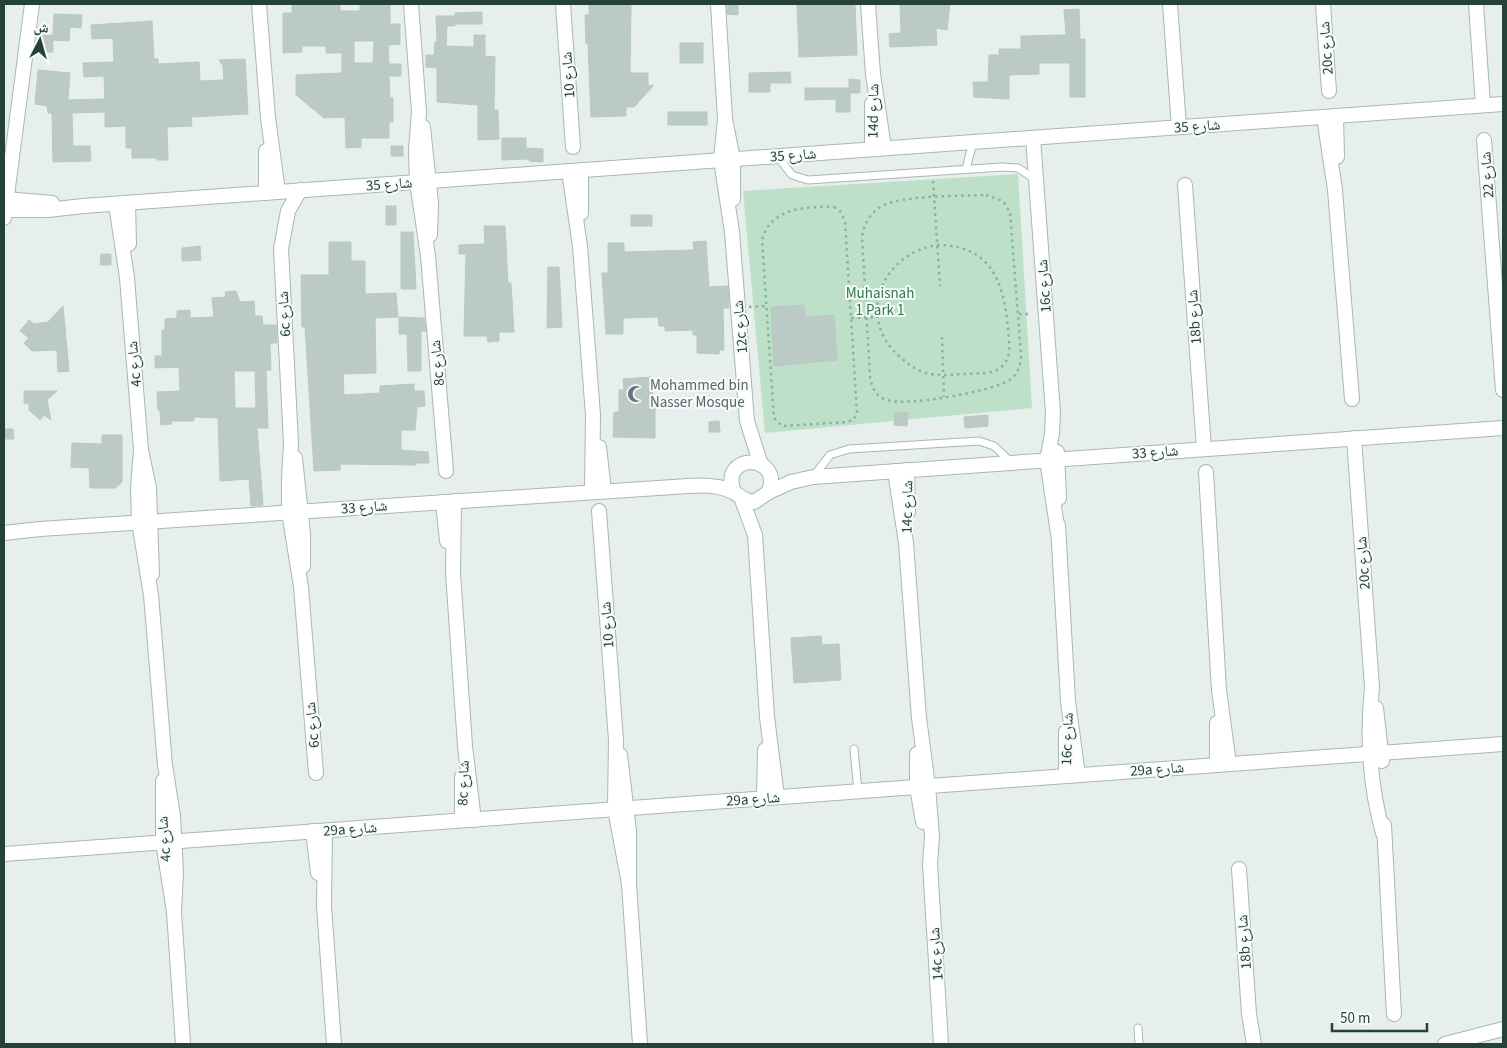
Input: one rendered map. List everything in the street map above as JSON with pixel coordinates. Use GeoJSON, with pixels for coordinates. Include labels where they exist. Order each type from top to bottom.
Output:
{"type":"FeatureCollection","features":[{"type":"Feature","properties":{"kind":"street"},"geometry":{"type":"LineString","coordinates":[[5,209],[32,4]]}},
{"type":"Feature","properties":{"kind":"street"},"geometry":{"type":"LineString","coordinates":[[259,4],[272,193]]}},
{"type":"Feature","properties":{"kind":"street","name":"8c شارع"},"geometry":{"type":"LineString","coordinates":[[411,4],[419,112],[424,137],[423,182],[431,216],[428,256],[446,471]]}},
{"type":"Feature","properties":{"kind":"street","name":"شارع 10"},"geometry":{"type":"LineString","coordinates":[[563,4],[572,147]]}},
{"type":"Feature","properties":{"kind":"street","name":"12c شارع"},"geometry":{"type":"LineString","coordinates":[[718,4],[732,232],[747,421],[764,467]]}},
{"type":"Feature","properties":{"kind":"street","name":"14d شارع"},"geometry":{"type":"LineString","coordinates":[[868,4],[878,149]]}},
{"type":"Feature","properties":{"kind":"street"},"geometry":{"type":"LineString","coordinates":[[1170,4],[1178,127]]}},
{"type":"Feature","properties":{"kind":"street","name":"20c شارع"},"geometry":{"type":"LineString","coordinates":[[1323,4],[1328,91]]}},
{"type":"Feature","properties":{"kind":"street"},"geometry":{"type":"LineString","coordinates":[[1476,4],[1483,105]]}},
{"type":"Feature","properties":{"kind":"street","name":"شارع 35"},"geometry":{"type":"LineString","coordinates":[[5,209],[82,206],[272,193],[1503,104]]}},
{"type":"Feature","properties":{"kind":"street"},"geometry":{"type":"LineString","coordinates":[[1330,116],[1352,399]]}},
{"type":"Feature","properties":{"kind":"street","name":"16c شارع"},"geometry":{"type":"LineString","coordinates":[[1033,138],[1053,413],[1052,460],[1072,775]]}},
{"type":"Feature","properties":{"kind":"street","name":"شارع 22"},"geometry":{"type":"LineString","coordinates":[[1484,140],[1503,390]]}},
{"type":"Feature","properties":{"kind":"street"},"geometry":{"type":"LineString","coordinates":[[575,171],[598,492]]}},
{"type":"Feature","properties":{"kind":"street","name":"18b شارع"},"geometry":{"type":"LineString","coordinates":[[1185,185],[1204,449]]}},
{"type":"Feature","properties":{"kind":"street","name":"6c شارع"},"geometry":{"type":"LineString","coordinates":[[300,190],[288,211],[281,249],[292,442],[288,480],[295,512],[316,773]]}},
{"type":"Feature","properties":{"kind":"street","name":"4c شارع"},"geometry":{"type":"LineString","coordinates":[[122,203],[141,450],[138,475],[145,522],[165,765],[162,803],[169,842],[183,1044]]}},
{"type":"Feature","properties":{"kind":"street","name":"12c شارع"},"geometry":{"type":"LineString","coordinates":[[736,469],[747,421]]}},
{"type":"Feature","properties":{"kind":"street","name":"شارع 33"},"geometry":{"type":"LineString","coordinates":[[767,494],[783,484],[810,478],[1503,428]]}},
{"type":"Feature","properties":{"kind":"street","name":"20c شارع"},"geometry":{"type":"LineString","coordinates":[[1354,438],[1372,688],[1369,725],[1376,753],[1377,807],[1383,834],[1394,1014]]}},
{"type":"Feature","properties":{"kind":"street"},"geometry":{"type":"LineString","coordinates":[[755,535],[771,480],[764,467],[747,462],[736,469],[731,480],[755,535],[771,798]]}},
{"type":"Feature","properties":{"kind":"street","name":"شارع 33"},"geometry":{"type":"LineString","coordinates":[[764,467],[810,478]]}},
{"type":"Feature","properties":{"kind":"street","name":"شارع 33"},"geometry":{"type":"LineString","coordinates":[[688,486],[736,469]]}},
{"type":"Feature","properties":{"kind":"street","name":"14c شارع"},"geometry":{"type":"LineString","coordinates":[[901,471],[942,1044]]}},
{"type":"Feature","properties":{"kind":"street"},"geometry":{"type":"LineString","coordinates":[[1206,472],[1223,764]]}},
{"type":"Feature","properties":{"kind":"street","name":"شارع 33"},"geometry":{"type":"LineString","coordinates":[[4,533],[40,529],[688,486],[707,486],[738,496]]}},
{"type":"Feature","properties":{"kind":"street"},"geometry":{"type":"LineString","coordinates":[[738,496],[754,502],[767,494]]}},
{"type":"Feature","properties":{"kind":"street","name":"8c شارع"},"geometry":{"type":"LineString","coordinates":[[448,502],[468,820]]}},
{"type":"Feature","properties":{"kind":"street","name":"شارع 10"},"geometry":{"type":"LineString","coordinates":[[599,511],[640,1044]]}},
{"type":"Feature","properties":{"kind":"street","name":"شارع 33"},"geometry":{"type":"LineString","coordinates":[[4,525],[40,529]]}},
{"type":"Feature","properties":{"kind":"street","name":"29a شارع"},"geometry":{"type":"LineString","coordinates":[[4,854],[1503,744]]}},
{"type":"Feature","properties":{"kind":"street"},"geometry":{"type":"LineString","coordinates":[[319,831],[334,1044]]}},
{"type":"Feature","properties":{"kind":"street","name":"18b شارع"},"geometry":{"type":"LineString","coordinates":[[1239,869],[1249,1014],[1254,1044]]}},
{"type":"Feature","properties":{"kind":"street","name":"18b شارع"},"geometry":{"type":"LineString","coordinates":[[1246,1044],[1249,1014]]}},
{"type":"Feature","properties":{"kind":"street"},"geometry":{"type":"LineString","coordinates":[[1445,1044],[1503,1029]]}},
{"type":"Feature","properties":{"kind":"lane"},"geometry":{"type":"LineString","coordinates":[[966,169],[973,142]]}},
{"type":"Feature","properties":{"kind":"lane"},"geometry":{"type":"LineString","coordinates":[[778,156],[792,175],[808,180],[1010,167],[1025,171],[1036,180]]}},
{"type":"Feature","properties":{"kind":"lane"},"geometry":{"type":"LineString","coordinates":[[810,478],[830,455],[850,449],[980,441],[994,446],[1012,463]]}},
{"type":"Feature","properties":{"kind":"lane"},"geometry":{"type":"LineString","coordinates":[[854,749],[858,791]]}},
{"type":"Feature","properties":{"kind":"lane"},"geometry":{"type":"LineString","coordinates":[[1138,1028],[1139,1044]]}},
{"type":"Feature","properties":{"kind":"path"},"geometry":{"type":"LineString","coordinates":[[932,172],[940,286]]}},
{"type":"Feature","properties":{"kind":"path"},"geometry":{"type":"LineString","coordinates":[[992,195],[1007,206],[1011,218],[1021,355],[1019,368],[1005,382],[944,397],[893,402],[879,396],[871,384],[862,237],[873,212],[889,203],[934,198],[992,195]]}},
{"type":"Feature","properties":{"kind":"path"},"geometry":{"type":"LineString","coordinates":[[830,207],[837,209],[843,214],[851,318],[858,407],[856,417],[847,422],[786,427],[778,425],[774,418],[761,246],[767,226],[783,214],[800,209],[830,207]]}},
{"type":"Feature","properties":{"kind":"path"},"geometry":{"type":"LineString","coordinates":[[937,245],[950,246],[971,253],[994,272],[1006,300],[1010,346],[1006,362],[998,370],[944,375],[925,372],[901,358],[884,340],[877,317],[882,288],[890,273],[907,256],[922,248],[937,245]]}},
{"type":"Feature","properties":{"kind":"path"},"geometry":{"type":"LineString","coordinates":[[851,318],[877,317]]}},
{"type":"Feature","properties":{"kind":"path"},"geometry":{"type":"LineString","coordinates":[[942,338],[944,397]]}},
{"type":"Feature","properties":{"kind":"green space","name":"Muhaisnah 1 Park 1"},"geometry":{"type":"Polygon","coordinates":[[[1018,174],[1032,408],[765,433],[743,191],[1018,174]]]}},
{"type":"Feature","properties":{"kind":"building"},"geometry":{"type":"Polygon","coordinates":[[[292,4],[334,4],[340,5],[340,11],[360,11],[360,4],[390,4],[390,24],[400,24],[400,44],[388,45],[389,64],[401,64],[401,76],[389,76],[390,98],[393,98],[393,122],[389,122],[389,138],[361,138],[361,147],[346,148],[345,117],[324,118],[296,95],[296,75],[342,73],[342,53],[326,53],[326,46],[302,46],[302,52],[283,53],[283,13],[292,13],[292,4]],[[354,41],[354,63],[373,63],[374,41],[354,41]]]}},
{"type":"Feature","properties":{"kind":"building"},"geometry":{"type":"Polygon","coordinates":[[[589,4],[631,4],[630,73],[648,73],[648,86],[654,85],[634,107],[626,107],[626,116],[591,117],[585,15],[589,15],[589,4]]]}},
{"type":"Feature","properties":{"kind":"building"},"geometry":{"type":"Polygon","coordinates":[[[727,4],[738,4],[738,15],[727,14],[727,4]]]}},
{"type":"Feature","properties":{"kind":"building"},"geometry":{"type":"Polygon","coordinates":[[[797,4],[855,5],[857,55],[799,57],[797,4]]]}},
{"type":"Feature","properties":{"kind":"building"},"geometry":{"type":"Polygon","coordinates":[[[900,4],[950,4],[947,30],[936,28],[937,45],[890,47],[889,34],[901,33],[900,4]]]}},
{"type":"Feature","properties":{"kind":"building"},"geometry":{"type":"Polygon","coordinates":[[[1079,9],[1080,39],[1085,39],[1085,97],[1070,97],[1070,63],[1039,63],[1039,74],[1009,75],[1009,99],[974,97],[973,82],[988,82],[989,55],[999,55],[999,49],[1021,49],[1021,36],[1066,35],[1064,10],[1079,9]]]}},
{"type":"Feature","properties":{"kind":"building"},"geometry":{"type":"Polygon","coordinates":[[[482,12],[482,24],[455,24],[455,13],[482,12]]]}},
{"type":"Feature","properties":{"kind":"building"},"geometry":{"type":"Polygon","coordinates":[[[54,14],[82,15],[81,28],[70,27],[69,41],[53,40],[54,14]]]}},
{"type":"Feature","properties":{"kind":"building"},"geometry":{"type":"Polygon","coordinates":[[[436,16],[455,16],[455,26],[447,26],[446,46],[474,47],[474,35],[485,35],[485,56],[495,57],[494,110],[498,110],[499,139],[478,140],[478,105],[437,102],[437,68],[426,67],[426,55],[434,55],[435,42],[437,42],[436,16]]]}},
{"type":"Feature","properties":{"kind":"building"},"geometry":{"type":"Polygon","coordinates":[[[152,21],[154,59],[158,59],[158,64],[199,62],[200,81],[224,80],[223,66],[219,60],[245,59],[248,114],[191,117],[192,126],[167,127],[168,160],[157,160],[157,158],[132,158],[132,148],[126,148],[126,126],[105,127],[105,112],[72,113],[73,146],[90,146],[91,161],[53,162],[52,113],[48,113],[47,106],[35,104],[38,70],[70,73],[68,100],[105,99],[104,76],[84,77],[83,63],[114,62],[113,38],[92,39],[91,25],[152,21]]]}},
{"type":"Feature","properties":{"kind":"building"},"geometry":{"type":"Polygon","coordinates":[[[42,35],[53,35],[53,52],[41,52],[42,35]]]}},
{"type":"Feature","properties":{"kind":"building"},"geometry":{"type":"Polygon","coordinates":[[[680,43],[703,43],[703,63],[680,63],[680,43]]]}},
{"type":"Feature","properties":{"kind":"building"},"geometry":{"type":"Polygon","coordinates":[[[790,72],[791,83],[770,83],[770,92],[749,92],[749,73],[790,72]]]}},
{"type":"Feature","properties":{"kind":"building"},"geometry":{"type":"Polygon","coordinates":[[[849,79],[860,80],[860,93],[850,93],[850,112],[836,112],[836,99],[805,100],[805,88],[849,88],[849,79]]]}},
{"type":"Feature","properties":{"kind":"building"},"geometry":{"type":"Polygon","coordinates":[[[668,112],[707,112],[707,125],[668,125],[668,112]]]}},
{"type":"Feature","properties":{"kind":"building"},"geometry":{"type":"Polygon","coordinates":[[[502,138],[526,138],[526,148],[543,149],[543,162],[529,161],[529,159],[502,160],[502,138]]]}},
{"type":"Feature","properties":{"kind":"building"},"geometry":{"type":"Polygon","coordinates":[[[391,146],[403,146],[403,156],[391,156],[391,146]]]}},
{"type":"Feature","properties":{"kind":"building"},"geometry":{"type":"Polygon","coordinates":[[[386,206],[396,206],[396,225],[386,225],[386,206]]]}},
{"type":"Feature","properties":{"kind":"building"},"geometry":{"type":"Polygon","coordinates":[[[631,215],[652,215],[652,226],[631,226],[631,215]]]}},
{"type":"Feature","properties":{"kind":"building"},"geometry":{"type":"Polygon","coordinates":[[[484,226],[505,226],[508,283],[511,283],[514,332],[499,332],[499,341],[488,342],[487,336],[464,336],[466,254],[459,254],[459,245],[485,244],[484,226]]]}},
{"type":"Feature","properties":{"kind":"building"},"geometry":{"type":"Polygon","coordinates":[[[401,232],[413,232],[416,289],[401,289],[401,232]]]}},
{"type":"Feature","properties":{"kind":"building"},"geometry":{"type":"Polygon","coordinates":[[[706,241],[709,287],[728,286],[729,308],[723,308],[724,350],[719,350],[719,354],[697,353],[697,335],[693,335],[693,330],[665,331],[665,326],[659,326],[658,317],[623,318],[623,334],[606,334],[602,273],[608,273],[608,243],[624,243],[624,252],[694,250],[693,242],[706,241]]]}},
{"type":"Feature","properties":{"kind":"building"},"geometry":{"type":"Polygon","coordinates":[[[329,242],[351,242],[351,261],[365,261],[365,294],[396,293],[398,317],[375,318],[376,373],[343,374],[344,395],[380,393],[380,386],[414,384],[414,391],[424,391],[425,406],[417,407],[415,430],[401,430],[401,450],[428,452],[429,463],[416,463],[416,465],[340,464],[340,470],[314,471],[305,327],[302,327],[301,275],[329,275],[329,242]]]}},
{"type":"Feature","properties":{"kind":"building"},"geometry":{"type":"Polygon","coordinates":[[[200,246],[201,260],[182,261],[182,248],[200,246]]]}},
{"type":"Feature","properties":{"kind":"building"},"geometry":{"type":"Polygon","coordinates":[[[101,254],[111,254],[111,265],[100,265],[101,254]]]}},
{"type":"Feature","properties":{"kind":"building"},"geometry":{"type":"Polygon","coordinates":[[[548,267],[559,267],[562,327],[547,328],[548,267]]]}},
{"type":"Feature","properties":{"kind":"building"},"geometry":{"type":"Polygon","coordinates":[[[236,291],[240,302],[254,301],[255,316],[262,316],[263,325],[276,325],[277,343],[270,343],[271,370],[266,370],[268,428],[257,428],[263,505],[251,506],[249,479],[220,481],[218,418],[194,417],[194,421],[171,421],[172,424],[161,425],[160,410],[158,410],[157,392],[180,391],[179,367],[155,368],[155,356],[162,356],[162,330],[165,330],[165,319],[177,318],[177,311],[190,310],[190,318],[214,317],[212,298],[226,297],[225,292],[236,291]],[[234,371],[235,408],[256,408],[255,371],[234,371]]]}},
{"type":"Feature","properties":{"kind":"building"},"geometry":{"type":"Polygon","coordinates":[[[804,305],[805,317],[834,315],[837,360],[774,366],[771,307],[804,305]]]}},
{"type":"Feature","properties":{"kind":"building"},"geometry":{"type":"Polygon","coordinates":[[[63,306],[69,371],[58,372],[57,350],[32,351],[24,343],[29,338],[20,331],[29,320],[34,324],[48,322],[63,306]]]}},
{"type":"Feature","properties":{"kind":"building"},"geometry":{"type":"Polygon","coordinates":[[[399,317],[424,318],[426,331],[421,331],[421,371],[408,371],[407,334],[399,334],[399,317]]]}},
{"type":"Feature","properties":{"kind":"building"},"geometry":{"type":"Polygon","coordinates":[[[652,377],[653,401],[655,401],[655,438],[613,437],[614,412],[619,412],[619,390],[624,390],[623,379],[652,377]]]}},
{"type":"Feature","properties":{"kind":"building"},"geometry":{"type":"Polygon","coordinates":[[[24,391],[57,391],[47,400],[51,420],[44,415],[40,420],[29,410],[29,404],[24,403],[24,391]]]}},
{"type":"Feature","properties":{"kind":"building"},"geometry":{"type":"Polygon","coordinates":[[[895,412],[908,413],[907,426],[894,425],[895,412]]]}},
{"type":"Feature","properties":{"kind":"building"},"geometry":{"type":"Polygon","coordinates":[[[988,415],[988,426],[965,428],[964,417],[988,415]]]}},
{"type":"Feature","properties":{"kind":"building"},"geometry":{"type":"Polygon","coordinates":[[[719,421],[720,432],[709,432],[709,422],[719,421]]]}},
{"type":"Feature","properties":{"kind":"building"},"geometry":{"type":"Polygon","coordinates":[[[4,429],[13,429],[14,439],[4,439],[4,429]]]}},
{"type":"Feature","properties":{"kind":"building"},"geometry":{"type":"Polygon","coordinates":[[[102,435],[122,435],[122,482],[115,488],[90,488],[89,468],[71,467],[72,443],[102,444],[102,435]]]}},
{"type":"Feature","properties":{"kind":"building"},"geometry":{"type":"Polygon","coordinates":[[[821,636],[822,645],[839,644],[841,680],[794,683],[791,638],[821,636]]]}},
{"type":"Feature","properties":{"kind":"place","name":"Mohammed bin Nasser Mosque"},"geometry":{"type":"Point","coordinates":[636,394]}}]}
